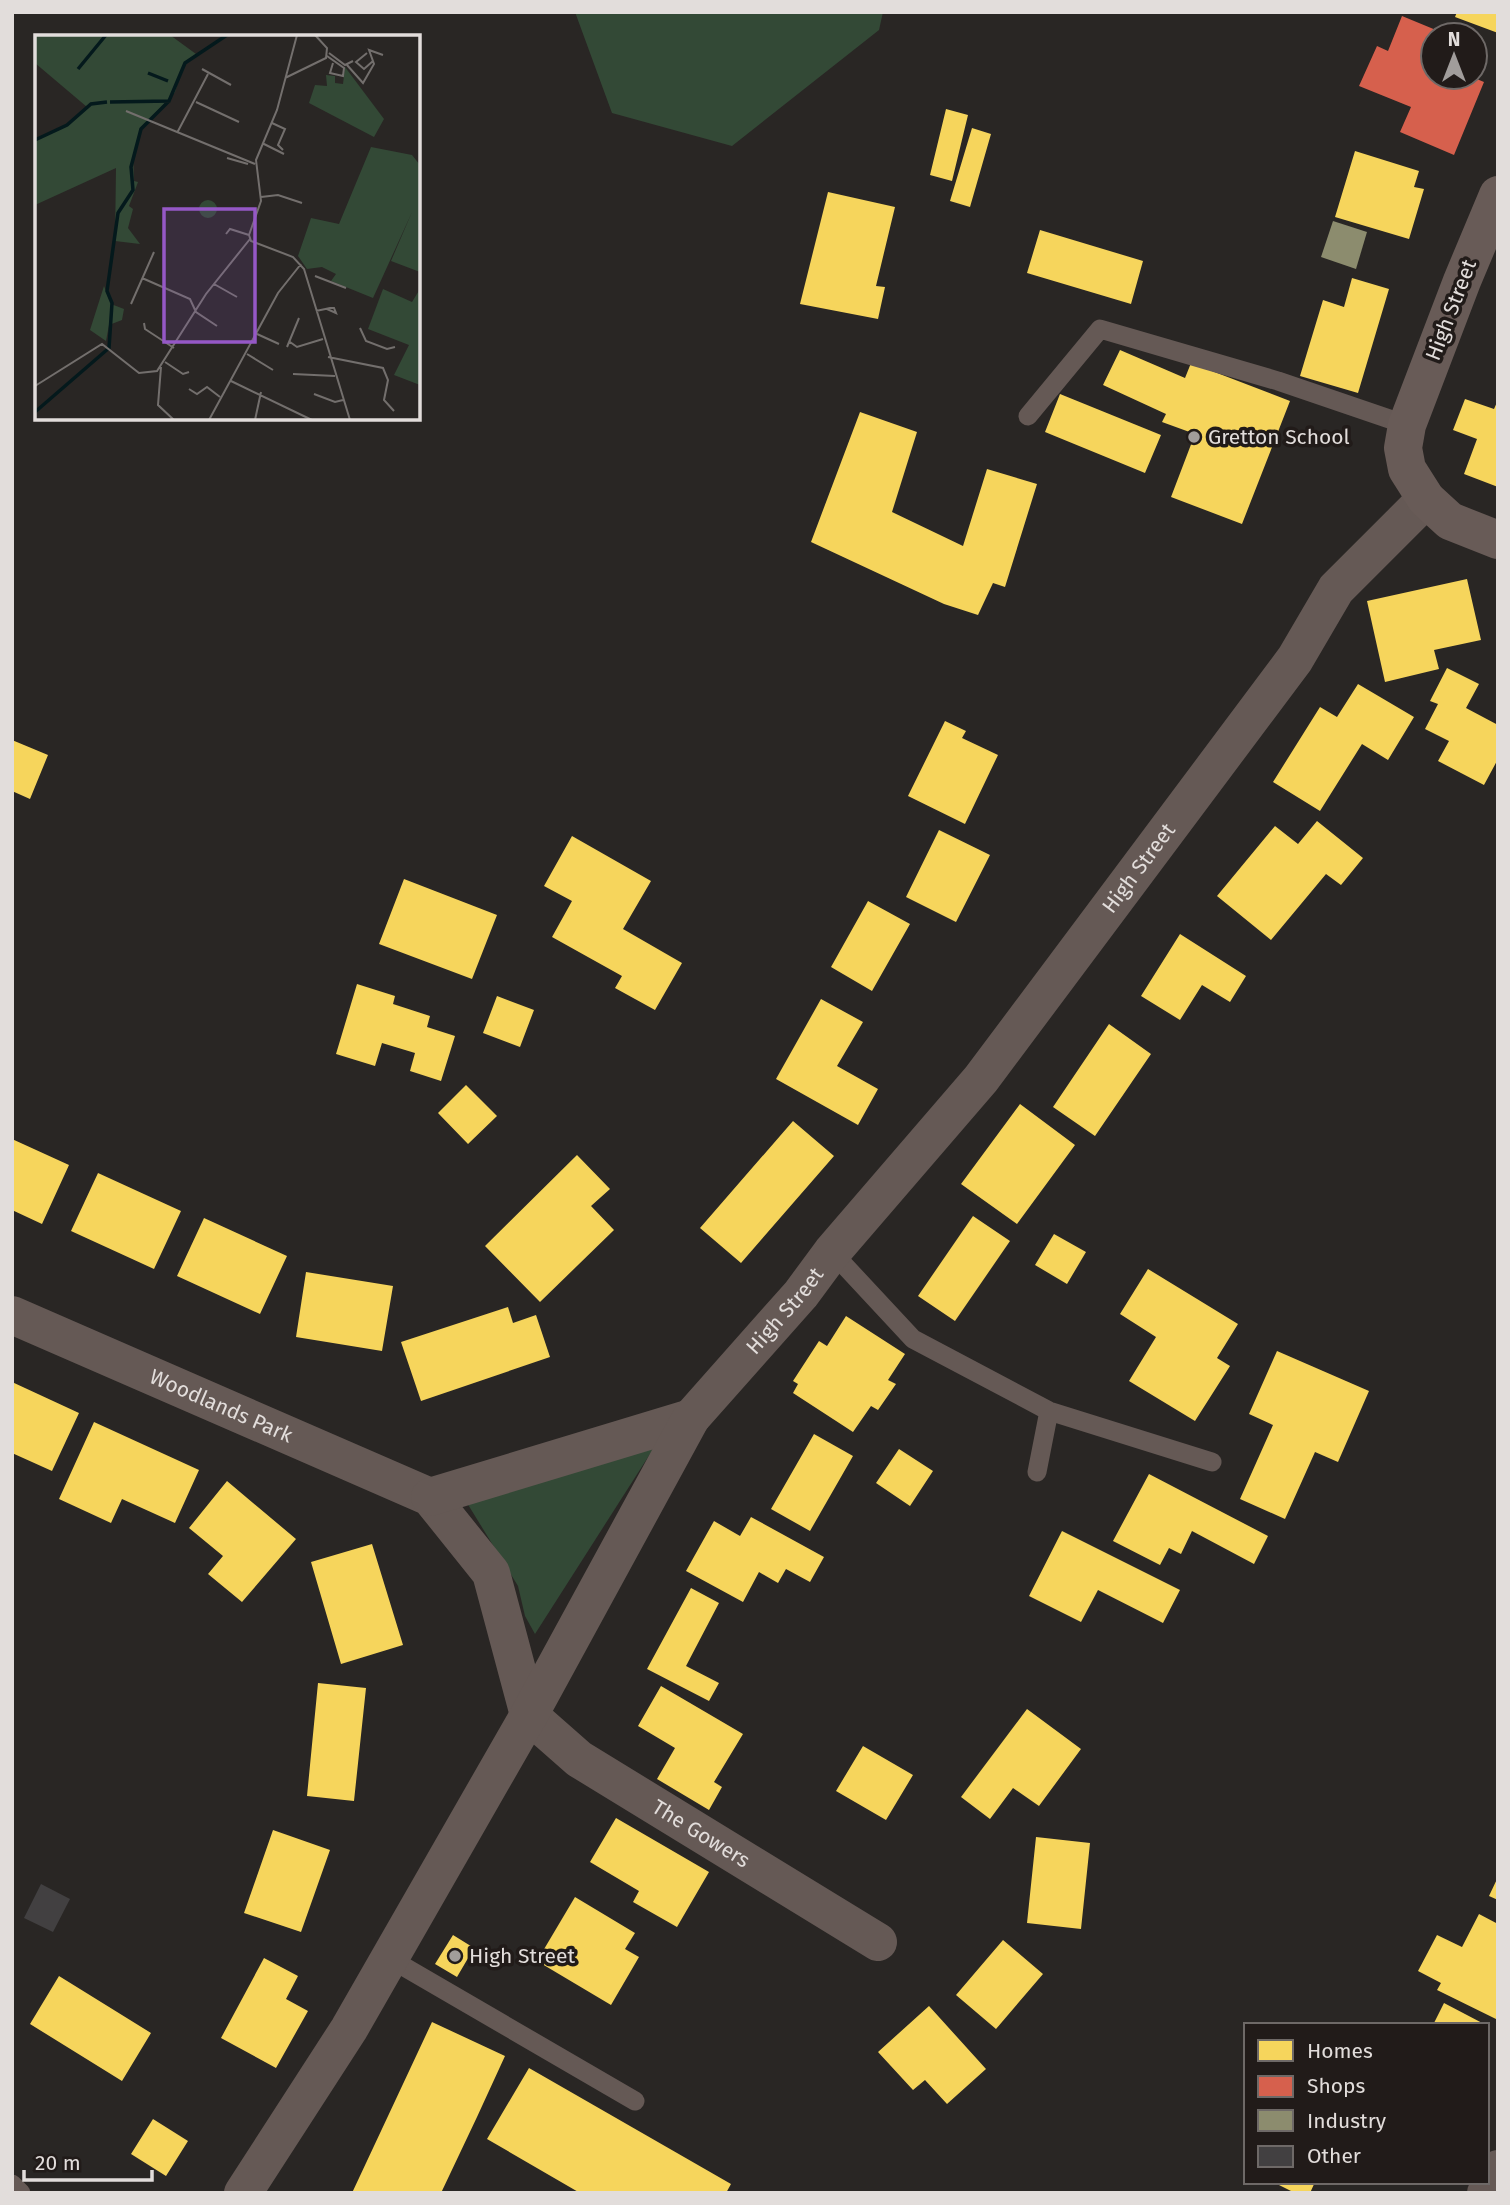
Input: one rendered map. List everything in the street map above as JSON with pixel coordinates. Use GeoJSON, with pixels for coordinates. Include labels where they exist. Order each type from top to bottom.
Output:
{"type":"FeatureCollection","features":[{"type":"Feature","properties":{"kind":"street","name":"High Street"},"geometry":{"type":"LineString","coordinates":[[1498,195],[1407,425],[1403,448],[1407,469],[1426,499],[1450,521],[1498,540]]}},
{"type":"Feature","properties":{"kind":"street","name":"High Street"},"geometry":{"type":"LineString","coordinates":[[243,2193],[349,2029],[529,1715],[691,1418],[801,1294],[832,1252],[981,1079],[1295,659],[1336,589],[1426,499]]}},
{"type":"Feature","properties":{"kind":"street","name":"Woodlands Park"},"geometry":{"type":"LineString","coordinates":[[12,1315],[430,1497],[491,1573],[529,1715]]}},
{"type":"Feature","properties":{"kind":"street"},"geometry":{"type":"LineString","coordinates":[[430,1497],[691,1418]]}},
{"type":"Feature","properties":{"kind":"street","name":"The Gowers"},"geometry":{"type":"LineString","coordinates":[[529,1715],[579,1759],[878,1942]]}},
{"type":"Feature","properties":{"kind":"street"},"geometry":{"type":"LineString","coordinates":[[1486,2193],[1498,2169]]}},
{"type":"Feature","properties":{"kind":"lane"},"geometry":{"type":"LineString","coordinates":[[1028,416],[1100,329],[1278,381],[1407,425]]}},
{"type":"Feature","properties":{"kind":"lane"},"geometry":{"type":"LineString","coordinates":[[832,1252],[913,1339],[1049,1411],[1212,1462]]}},
{"type":"Feature","properties":{"kind":"lane"},"geometry":{"type":"LineString","coordinates":[[1037,1472],[1049,1411]]}},
{"type":"Feature","properties":{"kind":"lane"},"geometry":{"type":"LineString","coordinates":[[389,1958],[635,2101]]}},
{"type":"Feature","properties":{"kind":"lane"},"geometry":{"type":"LineString","coordinates":[[12,2184],[21,2193]]}},
{"type":"Feature","properties":{"kind":"green space"},"geometry":{"type":"Polygon","coordinates":[[[575,12],[883,12],[879,30],[732,146],[612,113],[575,12]]]}},
{"type":"Feature","properties":{"kind":"green space"},"geometry":{"type":"Polygon","coordinates":[[[657,1443],[535,1634],[525,1616],[518,1586],[464,1498],[657,1443]]]}},
{"type":"Feature","properties":{"kind":"building: Homes"},"geometry":{"type":"Polygon","coordinates":[[[1457,12],[1498,12],[1498,33],[1489,30],[1489,21],[1466,21],[1455,17],[1457,12]]]}},
{"type":"Feature","properties":{"kind":"building: Homes"},"geometry":{"type":"Polygon","coordinates":[[[946,109],[968,115],[952,181],[930,175],[946,109]]]}},
{"type":"Feature","properties":{"kind":"building: Homes"},"geometry":{"type":"Polygon","coordinates":[[[972,128],[991,134],[970,207],[950,201],[972,128]]]}},
{"type":"Feature","properties":{"kind":"building: Homes"},"geometry":{"type":"Polygon","coordinates":[[[1355,151],[1419,171],[1414,187],[1424,189],[1409,239],[1335,217],[1355,151]]]}},
{"type":"Feature","properties":{"kind":"building: Homes"},"geometry":{"type":"Polygon","coordinates":[[[828,192],[895,207],[876,286],[885,287],[878,319],[800,304],[828,192]]]}},
{"type":"Feature","properties":{"kind":"building: Homes"},"geometry":{"type":"Polygon","coordinates":[[[1040,230],[1143,261],[1131,304],[1027,273],[1040,230]]]}},
{"type":"Feature","properties":{"kind":"building: Homes"},"geometry":{"type":"Polygon","coordinates":[[[1352,278],[1389,289],[1358,393],[1300,376],[1323,300],[1344,307],[1352,278]]]}},
{"type":"Feature","properties":{"kind":"building: Homes"},"geometry":{"type":"Polygon","coordinates":[[[1120,350],[1185,378],[1191,363],[1290,401],[1242,524],[1171,497],[1195,434],[1162,422],[1166,414],[1103,385],[1120,350]]]}},
{"type":"Feature","properties":{"kind":"building: Homes"},"geometry":{"type":"Polygon","coordinates":[[[1060,394],[1161,435],[1145,473],[1045,432],[1060,394]]]}},
{"type":"Feature","properties":{"kind":"building: Homes"},"geometry":{"type":"Polygon","coordinates":[[[1465,399],[1494,409],[1498,400],[1498,487],[1464,474],[1477,439],[1453,430],[1465,399]]]}},
{"type":"Feature","properties":{"kind":"building: Homes"},"geometry":{"type":"Polygon","coordinates":[[[860,412],[917,432],[892,512],[963,546],[987,469],[1037,484],[1005,587],[993,583],[978,615],[944,604],[811,542],[860,412]]]}},
{"type":"Feature","properties":{"kind":"building: Homes"},"geometry":{"type":"Polygon","coordinates":[[[1467,579],[1481,640],[1434,650],[1439,669],[1385,682],[1367,601],[1467,579]]]}},
{"type":"Feature","properties":{"kind":"building: Homes"},"geometry":{"type":"Polygon","coordinates":[[[1447,668],[1479,684],[1466,708],[1498,725],[1498,759],[1484,785],[1438,761],[1449,741],[1425,729],[1438,704],[1430,701],[1447,668]]]}},
{"type":"Feature","properties":{"kind":"building: Homes"},"geometry":{"type":"Polygon","coordinates":[[[1358,684],[1414,717],[1388,760],[1362,744],[1320,811],[1273,782],[1320,707],[1337,717],[1358,684]]]}},
{"type":"Feature","properties":{"kind":"building: Homes"},"geometry":{"type":"Polygon","coordinates":[[[945,721],[966,731],[962,738],[998,755],[965,824],[908,796],[945,721]]]}},
{"type":"Feature","properties":{"kind":"building: Homes"},"geometry":{"type":"Polygon","coordinates":[[[12,740],[48,755],[30,799],[12,791],[12,740]]]}},
{"type":"Feature","properties":{"kind":"building: Homes"},"geometry":{"type":"Polygon","coordinates":[[[1317,821],[1363,858],[1341,885],[1326,874],[1271,940],[1217,896],[1275,826],[1298,844],[1317,821]]]}},
{"type":"Feature","properties":{"kind":"building: Homes"},"geometry":{"type":"Polygon","coordinates":[[[939,830],[990,855],[956,922],[906,897],[939,830]]]}},
{"type":"Feature","properties":{"kind":"building: Homes"},"geometry":{"type":"Polygon","coordinates":[[[572,836],[651,881],[623,929],[682,963],[655,1010],[615,988],[622,976],[552,937],[572,901],[544,886],[572,836]]]}},
{"type":"Feature","properties":{"kind":"building: Homes"},"geometry":{"type":"Polygon","coordinates":[[[404,879],[497,915],[472,979],[379,944],[404,879]]]}},
{"type":"Feature","properties":{"kind":"building: Homes"},"geometry":{"type":"Polygon","coordinates":[[[868,901],[910,924],[872,991],[831,967],[868,901]]]}},
{"type":"Feature","properties":{"kind":"building: Homes"},"geometry":{"type":"Polygon","coordinates":[[[1180,934],[1246,976],[1230,1002],[1202,985],[1180,1020],[1141,996],[1180,934]]]}},
{"type":"Feature","properties":{"kind":"building: Homes"},"geometry":{"type":"Polygon","coordinates":[[[357,984],[395,996],[393,1004],[430,1016],[427,1027],[455,1036],[441,1081],[410,1071],[415,1053],[382,1043],[375,1066],[336,1054],[357,984]]]}},
{"type":"Feature","properties":{"kind":"building: Homes"},"geometry":{"type":"Polygon","coordinates":[[[497,996],[534,1010],[520,1047],[483,1033],[497,996]]]}},
{"type":"Feature","properties":{"kind":"building: Homes"},"geometry":{"type":"Polygon","coordinates":[[[821,999],[863,1022],[837,1066],[878,1089],[858,1125],[776,1079],[821,999]]]}},
{"type":"Feature","properties":{"kind":"building: Homes"},"geometry":{"type":"Polygon","coordinates":[[[1109,1024],[1151,1054],[1095,1136],[1053,1107],[1109,1024]]]}},
{"type":"Feature","properties":{"kind":"building: Homes"},"geometry":{"type":"Polygon","coordinates":[[[466,1085],[497,1116],[468,1144],[438,1113],[466,1085]]]}},
{"type":"Feature","properties":{"kind":"building: Homes"},"geometry":{"type":"Polygon","coordinates":[[[1020,1104],[1075,1145],[1017,1224],[961,1184],[1020,1104]]]}},
{"type":"Feature","properties":{"kind":"building: Homes"},"geometry":{"type":"Polygon","coordinates":[[[793,1121],[834,1156],[741,1263],[700,1228],[793,1121]]]}},
{"type":"Feature","properties":{"kind":"building: Homes"},"geometry":{"type":"Polygon","coordinates":[[[12,1139],[69,1165],[42,1224],[12,1210],[12,1139]]]}},
{"type":"Feature","properties":{"kind":"building: Homes"},"geometry":{"type":"Polygon","coordinates":[[[577,1155],[610,1189],[591,1206],[614,1230],[540,1302],[485,1246],[577,1155]]]}},
{"type":"Feature","properties":{"kind":"building: Homes"},"geometry":{"type":"Polygon","coordinates":[[[98,1173],[181,1211],[154,1269],[71,1231],[98,1173]]]}},
{"type":"Feature","properties":{"kind":"building: Homes"},"geometry":{"type":"Polygon","coordinates":[[[973,1216],[1010,1241],[955,1321],[918,1296],[973,1216]]]}},
{"type":"Feature","properties":{"kind":"building: Homes"},"geometry":{"type":"Polygon","coordinates":[[[204,1218],[287,1256],[260,1314],[177,1276],[204,1218]]]}},
{"type":"Feature","properties":{"kind":"building: Homes"},"geometry":{"type":"Polygon","coordinates":[[[1054,1234],[1086,1252],[1067,1284],[1035,1265],[1054,1234]]]}},
{"type":"Feature","properties":{"kind":"building: Homes"},"geometry":{"type":"Polygon","coordinates":[[[1148,1269],[1238,1324],[1217,1358],[1230,1366],[1195,1421],[1129,1381],[1156,1337],[1120,1314],[1148,1269]]]}},
{"type":"Feature","properties":{"kind":"building: Homes"},"geometry":{"type":"Polygon","coordinates":[[[306,1272],[393,1286],[382,1351],[296,1337],[306,1272]]]}},
{"type":"Feature","properties":{"kind":"building: Homes"},"geometry":{"type":"Polygon","coordinates":[[[508,1307],[513,1323],[536,1315],[550,1357],[421,1401],[401,1342],[508,1307]]]}},
{"type":"Feature","properties":{"kind":"building: Homes"},"geometry":{"type":"Polygon","coordinates":[[[846,1316],[905,1354],[888,1380],[896,1384],[878,1410],[871,1406],[853,1432],[793,1393],[798,1384],[793,1381],[819,1341],[827,1346],[846,1316]]]}},
{"type":"Feature","properties":{"kind":"building: Homes"},"geometry":{"type":"Polygon","coordinates":[[[1277,1351],[1369,1391],[1338,1462],[1315,1452],[1285,1519],[1240,1499],[1273,1425],[1249,1414],[1277,1351]]]}},
{"type":"Feature","properties":{"kind":"building: Homes"},"geometry":{"type":"Polygon","coordinates":[[[12,1382],[79,1413],[52,1471],[12,1453],[12,1382]]]}},
{"type":"Feature","properties":{"kind":"building: Homes"},"geometry":{"type":"Polygon","coordinates":[[[94,1422],[199,1470],[175,1523],[122,1499],[111,1523],[59,1499],[94,1422]]]}},
{"type":"Feature","properties":{"kind":"building: Homes"},"geometry":{"type":"Polygon","coordinates":[[[814,1434],[853,1456],[810,1531],[771,1509],[814,1434]]]}},
{"type":"Feature","properties":{"kind":"building: Homes"},"geometry":{"type":"Polygon","coordinates":[[[899,1449],[933,1471],[910,1506],[876,1483],[899,1449]]]}},
{"type":"Feature","properties":{"kind":"building: Homes"},"geometry":{"type":"Polygon","coordinates":[[[1149,1474],[1268,1536],[1254,1564],[1192,1531],[1181,1554],[1169,1548],[1160,1565],[1113,1541],[1149,1474]]]}},
{"type":"Feature","properties":{"kind":"building: Homes"},"geometry":{"type":"Polygon","coordinates":[[[227,1481],[296,1539],[242,1602],[208,1574],[223,1556],[189,1528],[227,1481]]]}},
{"type":"Feature","properties":{"kind":"building: Homes"},"geometry":{"type":"Polygon","coordinates":[[[751,1517],[824,1557],[810,1582],[786,1569],[778,1583],[759,1572],[743,1602],[686,1571],[714,1521],[740,1536],[751,1517]]]}},
{"type":"Feature","properties":{"kind":"building: Homes"},"geometry":{"type":"Polygon","coordinates":[[[1062,1531],[1180,1590],[1163,1623],[1098,1590],[1081,1622],[1029,1596],[1062,1531]]]}},
{"type":"Feature","properties":{"kind":"building: Homes"},"geometry":{"type":"Polygon","coordinates":[[[372,1544],[403,1645],[341,1664],[311,1562],[372,1544]]]}},
{"type":"Feature","properties":{"kind":"building: Homes"},"geometry":{"type":"Polygon","coordinates":[[[691,1588],[719,1603],[686,1666],[719,1683],[709,1701],[647,1669],[691,1588]]]}},
{"type":"Feature","properties":{"kind":"building: Homes"},"geometry":{"type":"Polygon","coordinates":[[[318,1683],[366,1688],[354,1801],[307,1796],[318,1683]]]}},
{"type":"Feature","properties":{"kind":"building: Homes"},"geometry":{"type":"Polygon","coordinates":[[[661,1686],[743,1734],[714,1782],[722,1787],[709,1810],[657,1779],[675,1748],[638,1726],[661,1686]]]}},
{"type":"Feature","properties":{"kind":"building: Homes"},"geometry":{"type":"Polygon","coordinates":[[[1027,1709],[1081,1749],[1039,1806],[1013,1788],[990,1819],[961,1797],[1027,1709]]]}},
{"type":"Feature","properties":{"kind":"building: Homes"},"geometry":{"type":"Polygon","coordinates":[[[863,1746],[913,1775],[886,1820],[836,1791],[863,1746]]]}},
{"type":"Feature","properties":{"kind":"building: Homes"},"geometry":{"type":"Polygon","coordinates":[[[616,1818],[709,1872],[677,1927],[633,1902],[639,1891],[590,1862],[616,1818]]]}},
{"type":"Feature","properties":{"kind":"building: Homes"},"geometry":{"type":"Polygon","coordinates":[[[273,1830],[330,1850],[301,1932],[244,1913],[273,1830]]]}},
{"type":"Feature","properties":{"kind":"building: Homes"},"geometry":{"type":"Polygon","coordinates":[[[1036,1837],[1090,1843],[1081,1929],[1027,1923],[1036,1837]]]}},
{"type":"Feature","properties":{"kind":"building: Homes"},"geometry":{"type":"Polygon","coordinates":[[[1498,1877],[1498,1900],[1489,1896],[1498,1877]]]}},
{"type":"Feature","properties":{"kind":"building: Homes"},"geometry":{"type":"Polygon","coordinates":[[[575,1897],[635,1933],[625,1949],[639,1957],[611,2005],[537,1961],[575,1897]]]}},
{"type":"Feature","properties":{"kind":"building: Homes"},"geometry":{"type":"Polygon","coordinates":[[[1479,1914],[1498,1924],[1498,2020],[1437,1990],[1441,1983],[1418,1971],[1437,1935],[1462,1947],[1479,1914]]]}},
{"type":"Feature","properties":{"kind":"building: Homes","name":"High Street"},"geometry":{"type":"Polygon","coordinates":[[[453,1935],[474,1948],[457,1977],[435,1964],[453,1935]]]}},
{"type":"Feature","properties":{"kind":"building: Homes"},"geometry":{"type":"Polygon","coordinates":[[[1003,1940],[1043,1974],[996,2029],[956,1995],[1003,1940]]]}},
{"type":"Feature","properties":{"kind":"building: Homes"},"geometry":{"type":"Polygon","coordinates":[[[264,1958],[298,1976],[286,1999],[308,2011],[276,2068],[221,2038],[264,1958]]]}},
{"type":"Feature","properties":{"kind":"building: Homes"},"geometry":{"type":"Polygon","coordinates":[[[59,1976],[151,2033],[122,2081],[30,2024],[59,1976]]]}},
{"type":"Feature","properties":{"kind":"building: Homes"},"geometry":{"type":"Polygon","coordinates":[[[1444,2003],[1482,2023],[1434,2023],[1444,2003]]]}},
{"type":"Feature","properties":{"kind":"building: Homes"},"geometry":{"type":"Polygon","coordinates":[[[929,2006],[986,2069],[947,2104],[925,2080],[913,2090],[878,2052],[929,2006]]]}},
{"type":"Feature","properties":{"kind":"building: Homes"},"geometry":{"type":"Polygon","coordinates":[[[432,2022],[505,2056],[477,2117],[441,2193],[352,2193],[432,2022]]]}},
{"type":"Feature","properties":{"kind":"building: Homes"},"geometry":{"type":"Polygon","coordinates":[[[529,2068],[731,2184],[726,2193],[580,2193],[487,2139],[529,2068]]]}},
{"type":"Feature","properties":{"kind":"building: Homes"},"geometry":{"type":"Polygon","coordinates":[[[153,2119],[188,2141],[166,2176],[131,2154],[153,2119]]]}},
{"type":"Feature","properties":{"kind":"building: Homes"},"geometry":{"type":"Polygon","coordinates":[[[1277,2184],[1314,2184],[1310,2193],[1295,2193],[1277,2184]]]}},
{"type":"Feature","properties":{"kind":"building: Shops"},"geometry":{"type":"Polygon","coordinates":[[[1402,16],[1419,23],[1419,91],[1480,91],[1454,155],[1400,132],[1411,107],[1359,86],[1377,46],[1388,51],[1402,16]]]}},
{"type":"Feature","properties":{"kind":"building: Industry"},"geometry":{"type":"Polygon","coordinates":[[[1333,221],[1367,232],[1356,269],[1321,257],[1333,221]]]}},
{"type":"Feature","properties":{"kind":"building: Other"},"geometry":{"type":"Polygon","coordinates":[[[41,1884],[70,1899],[53,1932],[24,1918],[41,1884]]]}},
{"type":"Feature","properties":{"kind":"place","name":"Gretton School"},"geometry":{"type":"Point","coordinates":[1194,437]}},
{"type":"Feature","properties":{"kind":"place","name":"High Street"},"geometry":{"type":"Point","coordinates":[455,1956]}}]}
